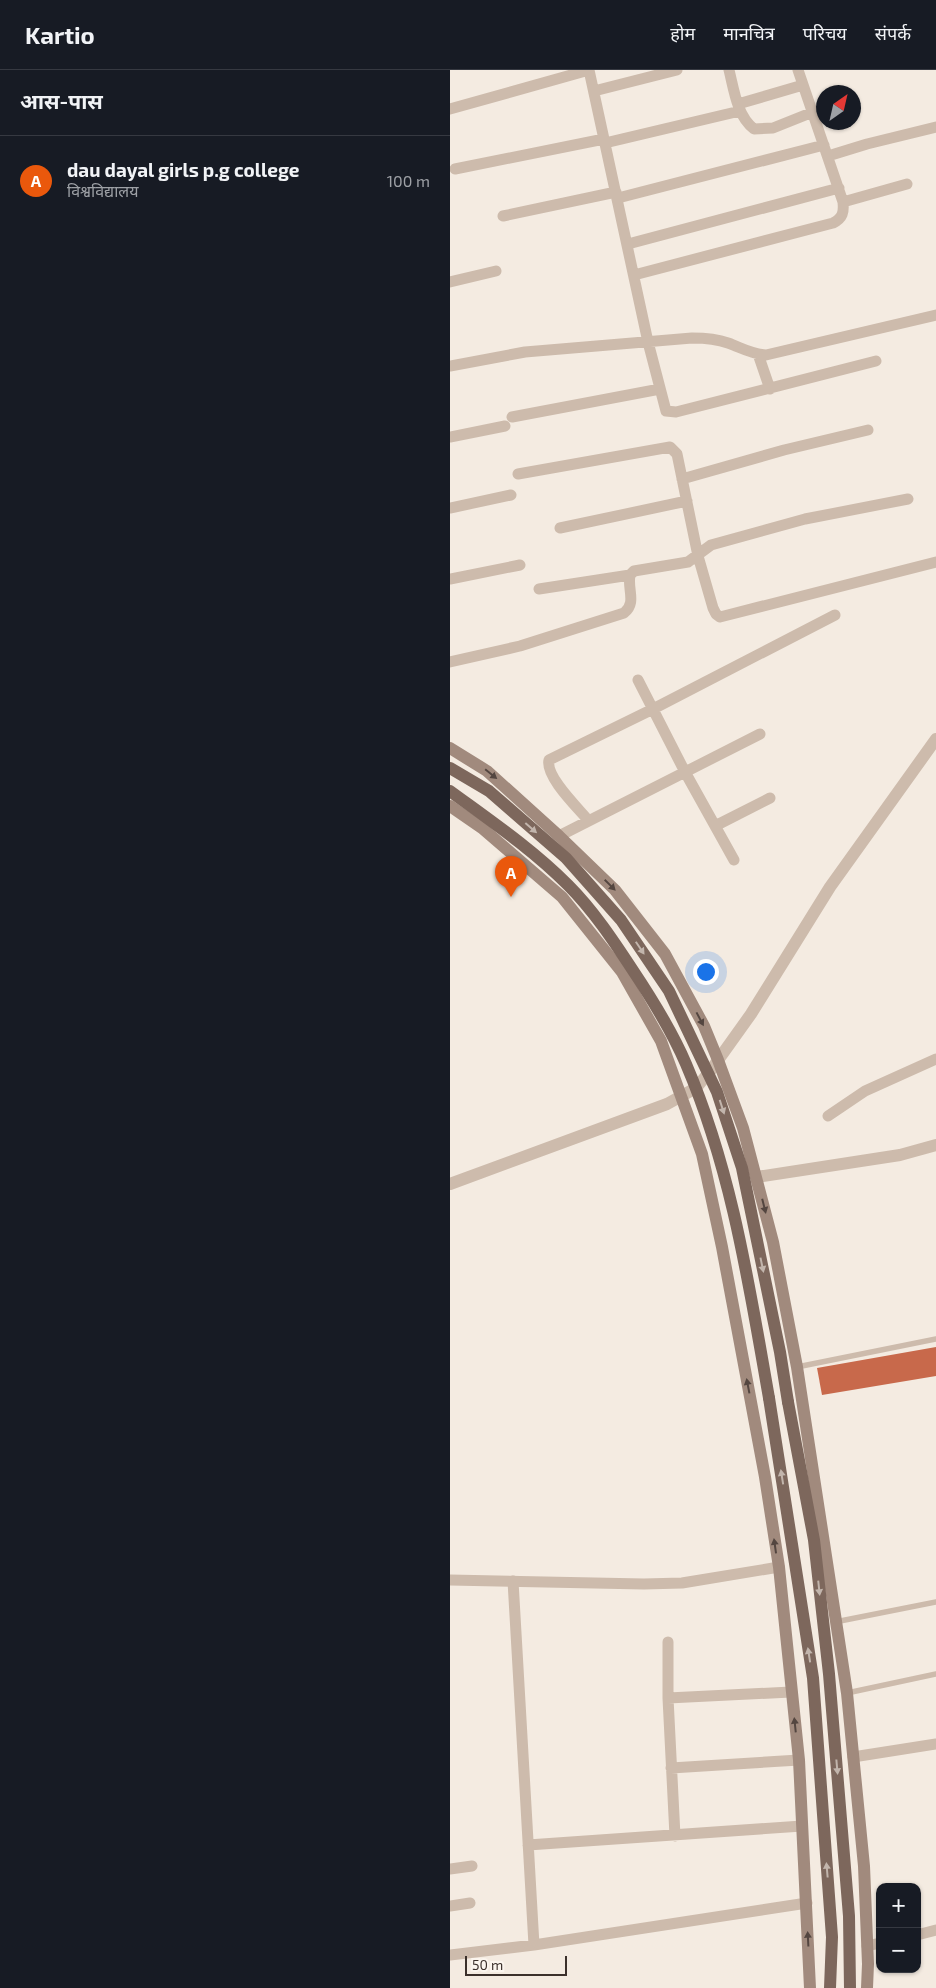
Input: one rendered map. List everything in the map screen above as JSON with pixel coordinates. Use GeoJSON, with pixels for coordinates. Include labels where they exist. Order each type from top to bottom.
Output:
{"type":"FeatureCollection","features":[{"type":"Feature","properties":{"kind":"main road"},"geometry":{"type":"LineString","coordinates":[[450,748],[487,771],[559,836],[615,890],[665,954],[704,1026],[743,1128],[773,1242],[797,1367],[847,1693],[864,1866],[874,1944],[867,1988]]}},
{"type":"Feature","properties":{"kind":"main road"},"geometry":{"type":"LineString","coordinates":[[450,768],[488,791],[566,858],[621,920],[669,991],[717,1092],[742,1168],[780,1352],[814,1540],[829,1674],[849,1916],[850,1988]]}},
{"type":"Feature","properties":{"kind":"main road"},"geometry":{"type":"LineString","coordinates":[[450,791],[528,847],[569,886],[610,936],[652,1000],[682,1055],[716,1142],[741,1240],[769,1398],[813,1678],[832,1937],[830,1988]]}},
{"type":"Feature","properties":{"kind":"main road"},"geometry":{"type":"LineString","coordinates":[[450,806],[496,840],[562,897],[622,972],[661,1041],[683,1096],[702,1154],[720,1237],[765,1477],[778,1567],[799,1760],[810,1988]]}},
{"type":"Feature","properties":{"kind":"street"},"geometry":{"type":"LineString","coordinates":[[450,109],[589,70],[648,342],[666,411],[671,413],[876,361]]}},
{"type":"Feature","properties":{"kind":"street"},"geometry":{"type":"LineString","coordinates":[[594,91],[677,70]]}},
{"type":"Feature","properties":{"kind":"street"},"geometry":{"type":"LineString","coordinates":[[729,70],[739,108],[748,125],[754,129],[762,130],[784,124],[813,112]]}},
{"type":"Feature","properties":{"kind":"street"},"geometry":{"type":"LineString","coordinates":[[634,275],[839,220],[842,215],[843,202],[798,70]]}},
{"type":"Feature","properties":{"kind":"street"},"geometry":{"type":"LineString","coordinates":[[455,169],[605,141],[739,108],[803,85]]}},
{"type":"Feature","properties":{"kind":"street"},"geometry":{"type":"LineString","coordinates":[[828,156],[936,127]]}},
{"type":"Feature","properties":{"kind":"street"},"geometry":{"type":"LineString","coordinates":[[503,216],[617,195],[824,145]]}},
{"type":"Feature","properties":{"kind":"street"},"geometry":{"type":"LineString","coordinates":[[843,202],[907,184]]}},
{"type":"Feature","properties":{"kind":"street"},"geometry":{"type":"LineString","coordinates":[[628,244],[839,188]]}},
{"type":"Feature","properties":{"kind":"street"},"geometry":{"type":"LineString","coordinates":[[450,282],[496,271]]}},
{"type":"Feature","properties":{"kind":"street"},"geometry":{"type":"LineString","coordinates":[[450,366],[525,352],[702,338],[729,343],[749,352],[766,354],[936,315]]}},
{"type":"Feature","properties":{"kind":"street"},"geometry":{"type":"LineString","coordinates":[[758,354],[770,389]]}},
{"type":"Feature","properties":{"kind":"street"},"geometry":{"type":"LineString","coordinates":[[512,417],[660,389]]}},
{"type":"Feature","properties":{"kind":"street"},"geometry":{"type":"LineString","coordinates":[[450,437],[505,426]]}},
{"type":"Feature","properties":{"kind":"street"},"geometry":{"type":"LineString","coordinates":[[682,479],[784,450],[868,430]]}},
{"type":"Feature","properties":{"kind":"street"},"geometry":{"type":"LineString","coordinates":[[518,474],[670,447],[677,454],[698,556],[713,608],[720,617],[936,562]]}},
{"type":"Feature","properties":{"kind":"street"},"geometry":{"type":"LineString","coordinates":[[450,508],[511,495]]}},
{"type":"Feature","properties":{"kind":"street"},"geometry":{"type":"LineString","coordinates":[[539,589],[630,575],[634,571],[688,562],[711,545],[805,519],[908,499]]}},
{"type":"Feature","properties":{"kind":"street"},"geometry":{"type":"LineString","coordinates":[[560,528],[687,501]]}},
{"type":"Feature","properties":{"kind":"street"},"geometry":{"type":"LineString","coordinates":[[450,579],[520,565]]}},
{"type":"Feature","properties":{"kind":"street"},"geometry":{"type":"LineString","coordinates":[[450,662],[520,646],[624,613],[630,608],[631,602],[630,575]]}},
{"type":"Feature","properties":{"kind":"street"},"geometry":{"type":"LineString","coordinates":[[588,820],[551,775],[548,765],[549,760],[653,709],[835,615]]}},
{"type":"Feature","properties":{"kind":"street"},"geometry":{"type":"LineString","coordinates":[[638,680],[685,772],[734,860]]}},
{"type":"Feature","properties":{"kind":"street"},"geometry":{"type":"LineString","coordinates":[[559,836],[760,734]]}},
{"type":"Feature","properties":{"kind":"street"},"geometry":{"type":"LineString","coordinates":[[450,1184],[666,1104],[696,1088],[751,1014],[830,887],[936,739]]}},
{"type":"Feature","properties":{"kind":"street"},"geometry":{"type":"LineString","coordinates":[[715,826],[770,798]]}},
{"type":"Feature","properties":{"kind":"street"},"geometry":{"type":"LineString","coordinates":[[828,1116],[865,1091],[936,1058]]}},
{"type":"Feature","properties":{"kind":"street"},"geometry":{"type":"LineString","coordinates":[[757,1177],[900,1155],[936,1145]]}},
{"type":"Feature","properties":{"kind":"street"},"geometry":{"type":"LineString","coordinates":[[450,1580],[682,1582],[778,1567]]}},
{"type":"Feature","properties":{"kind":"street"},"geometry":{"type":"LineString","coordinates":[[513,1581],[534,1946]]}},
{"type":"Feature","properties":{"kind":"street"},"geometry":{"type":"LineString","coordinates":[[668,1642],[668,1698],[675,1836]]}},
{"type":"Feature","properties":{"kind":"street"},"geometry":{"type":"LineString","coordinates":[[668,1698],[791,1692]]}},
{"type":"Feature","properties":{"kind":"street"},"geometry":{"type":"LineString","coordinates":[[853,1756],[936,1744]]}},
{"type":"Feature","properties":{"kind":"street"},"geometry":{"type":"LineString","coordinates":[[671,1768],[799,1760]]}},
{"type":"Feature","properties":{"kind":"street"},"geometry":{"type":"LineString","coordinates":[[528,1845],[802,1826]]}},
{"type":"Feature","properties":{"kind":"street"},"geometry":{"type":"LineString","coordinates":[[450,1869],[472,1866]]}},
{"type":"Feature","properties":{"kind":"street"},"geometry":{"type":"LineString","coordinates":[[450,1955],[534,1946],[806,1902]]}},
{"type":"Feature","properties":{"kind":"street"},"geometry":{"type":"LineString","coordinates":[[450,1906],[470,1903]]}},
{"type":"Feature","properties":{"kind":"street"},"geometry":{"type":"LineString","coordinates":[[921,1934],[936,1930]]}},
{"type":"Feature","properties":{"kind":"lane"},"geometry":{"type":"LineString","coordinates":[[797,1367],[936,1339]]}},
{"type":"Feature","properties":{"kind":"lane"},"geometry":{"type":"LineString","coordinates":[[835,1622],[936,1602]]}},
{"type":"Feature","properties":{"kind":"lane"},"geometry":{"type":"LineString","coordinates":[[847,1693],[936,1674]]}},
{"type":"Feature","properties":{"kind":"building"},"geometry":{"type":"Polygon","coordinates":[[[936,1347],[936,1376],[822,1395],[817,1368],[936,1347]]]}},
{"type":"Feature","properties":{"kind":"place","name":"dau dayal girls p.g college"},"geometry":{"type":"Point","coordinates":[511,897]}}]}
